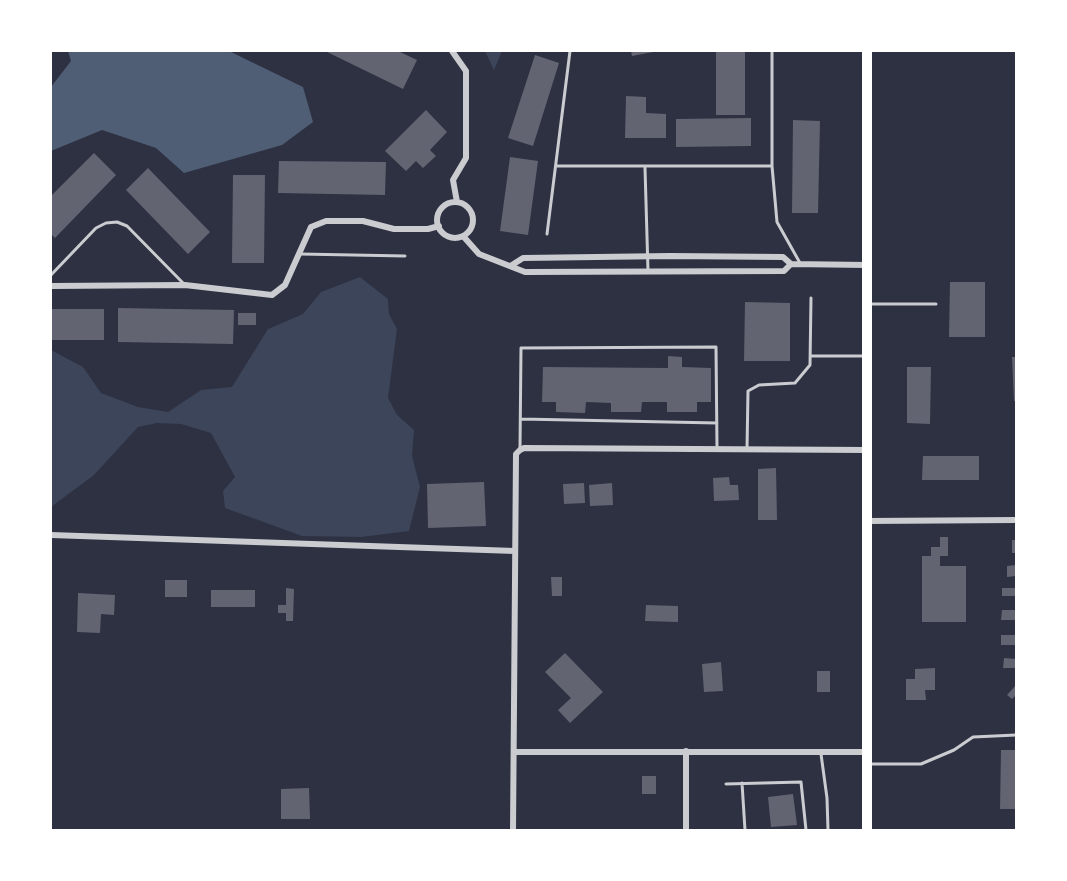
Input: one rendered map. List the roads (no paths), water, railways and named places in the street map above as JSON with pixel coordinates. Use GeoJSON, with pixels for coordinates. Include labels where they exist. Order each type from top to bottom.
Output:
{"type":"FeatureCollection","features":[{"type":"Feature","properties":{"kind":"main road"},"geometry":{"type":"LineString","coordinates":[[866,830],[867,51]]}},
{"type":"Feature","properties":{"kind":"street"},"geometry":{"type":"LineString","coordinates":[[452,51],[466,71],[466,158],[453,180],[457,202]]}},
{"type":"Feature","properties":{"kind":"street"},"geometry":{"type":"LineString","coordinates":[[439,226],[441,209],[457,202]]}},
{"type":"Feature","properties":{"kind":"street"},"geometry":{"type":"LineString","coordinates":[[439,226],[452,237],[463,236],[472,228],[473,217],[467,207],[457,202]]}},
{"type":"Feature","properties":{"kind":"street"},"geometry":{"type":"LineString","coordinates":[[51,286],[185,285],[272,295],[285,285],[311,227],[326,221],[363,221],[394,229],[428,230],[439,226]]}},
{"type":"Feature","properties":{"kind":"street"},"geometry":{"type":"LineString","coordinates":[[463,236],[478,254],[512,265],[525,272],[784,271],[791,264]]}},
{"type":"Feature","properties":{"kind":"street"},"geometry":{"type":"LineString","coordinates":[[512,265],[523,258],[783,257],[791,264],[800,265],[867,265]]}},
{"type":"Feature","properties":{"kind":"street"},"geometry":{"type":"LineString","coordinates":[[513,830],[516,454],[524,448],[867,450]]}},
{"type":"Feature","properties":{"kind":"street"},"geometry":{"type":"LineString","coordinates":[[867,521],[1016,520]]}},
{"type":"Feature","properties":{"kind":"street"},"geometry":{"type":"LineString","coordinates":[[51,535],[515,551]]}},
{"type":"Feature","properties":{"kind":"street"},"geometry":{"type":"LineString","coordinates":[[686,751],[687,830]]}},
{"type":"Feature","properties":{"kind":"street"},"geometry":{"type":"LineString","coordinates":[[514,752],[867,752]]}},
{"type":"Feature","properties":{"kind":"lane"},"geometry":{"type":"LineString","coordinates":[[547,234],[570,51]]}},
{"type":"Feature","properties":{"kind":"lane"},"geometry":{"type":"LineString","coordinates":[[772,51],[772,166],[777,222],[800,265]]}},
{"type":"Feature","properties":{"kind":"lane"},"geometry":{"type":"LineString","coordinates":[[556,166],[645,168],[772,166]]}},
{"type":"Feature","properties":{"kind":"lane"},"geometry":{"type":"LineString","coordinates":[[645,168],[648,271]]}},
{"type":"Feature","properties":{"kind":"lane"},"geometry":{"type":"LineString","coordinates":[[51,275],[96,228],[106,223],[117,222],[127,226],[185,285]]}},
{"type":"Feature","properties":{"kind":"lane"},"geometry":{"type":"LineString","coordinates":[[300,254],[405,256]]}},
{"type":"Feature","properties":{"kind":"lane"},"geometry":{"type":"LineString","coordinates":[[747,449],[748,391],[759,385],[795,382],[808,369],[812,357],[811,298]]}},
{"type":"Feature","properties":{"kind":"lane"},"geometry":{"type":"LineString","coordinates":[[867,304],[936,304]]}},
{"type":"Feature","properties":{"kind":"lane"},"geometry":{"type":"LineString","coordinates":[[520,450],[521,348],[716,347],[717,449]]}},
{"type":"Feature","properties":{"kind":"lane"},"geometry":{"type":"LineString","coordinates":[[812,357],[867,356]]}},
{"type":"Feature","properties":{"kind":"lane"},"geometry":{"type":"LineString","coordinates":[[521,419],[717,423]]}},
{"type":"Feature","properties":{"kind":"lane"},"geometry":{"type":"LineString","coordinates":[[867,764],[921,764],[954,750],[973,737],[1016,735]]}},
{"type":"Feature","properties":{"kind":"lane"},"geometry":{"type":"LineString","coordinates":[[820,752],[827,798],[828,830]]}},
{"type":"Feature","properties":{"kind":"lane"},"geometry":{"type":"LineString","coordinates":[[726,784],[801,782],[806,830]]}},
{"type":"Feature","properties":{"kind":"lane"},"geometry":{"type":"LineString","coordinates":[[742,783],[745,830]]}}]}
